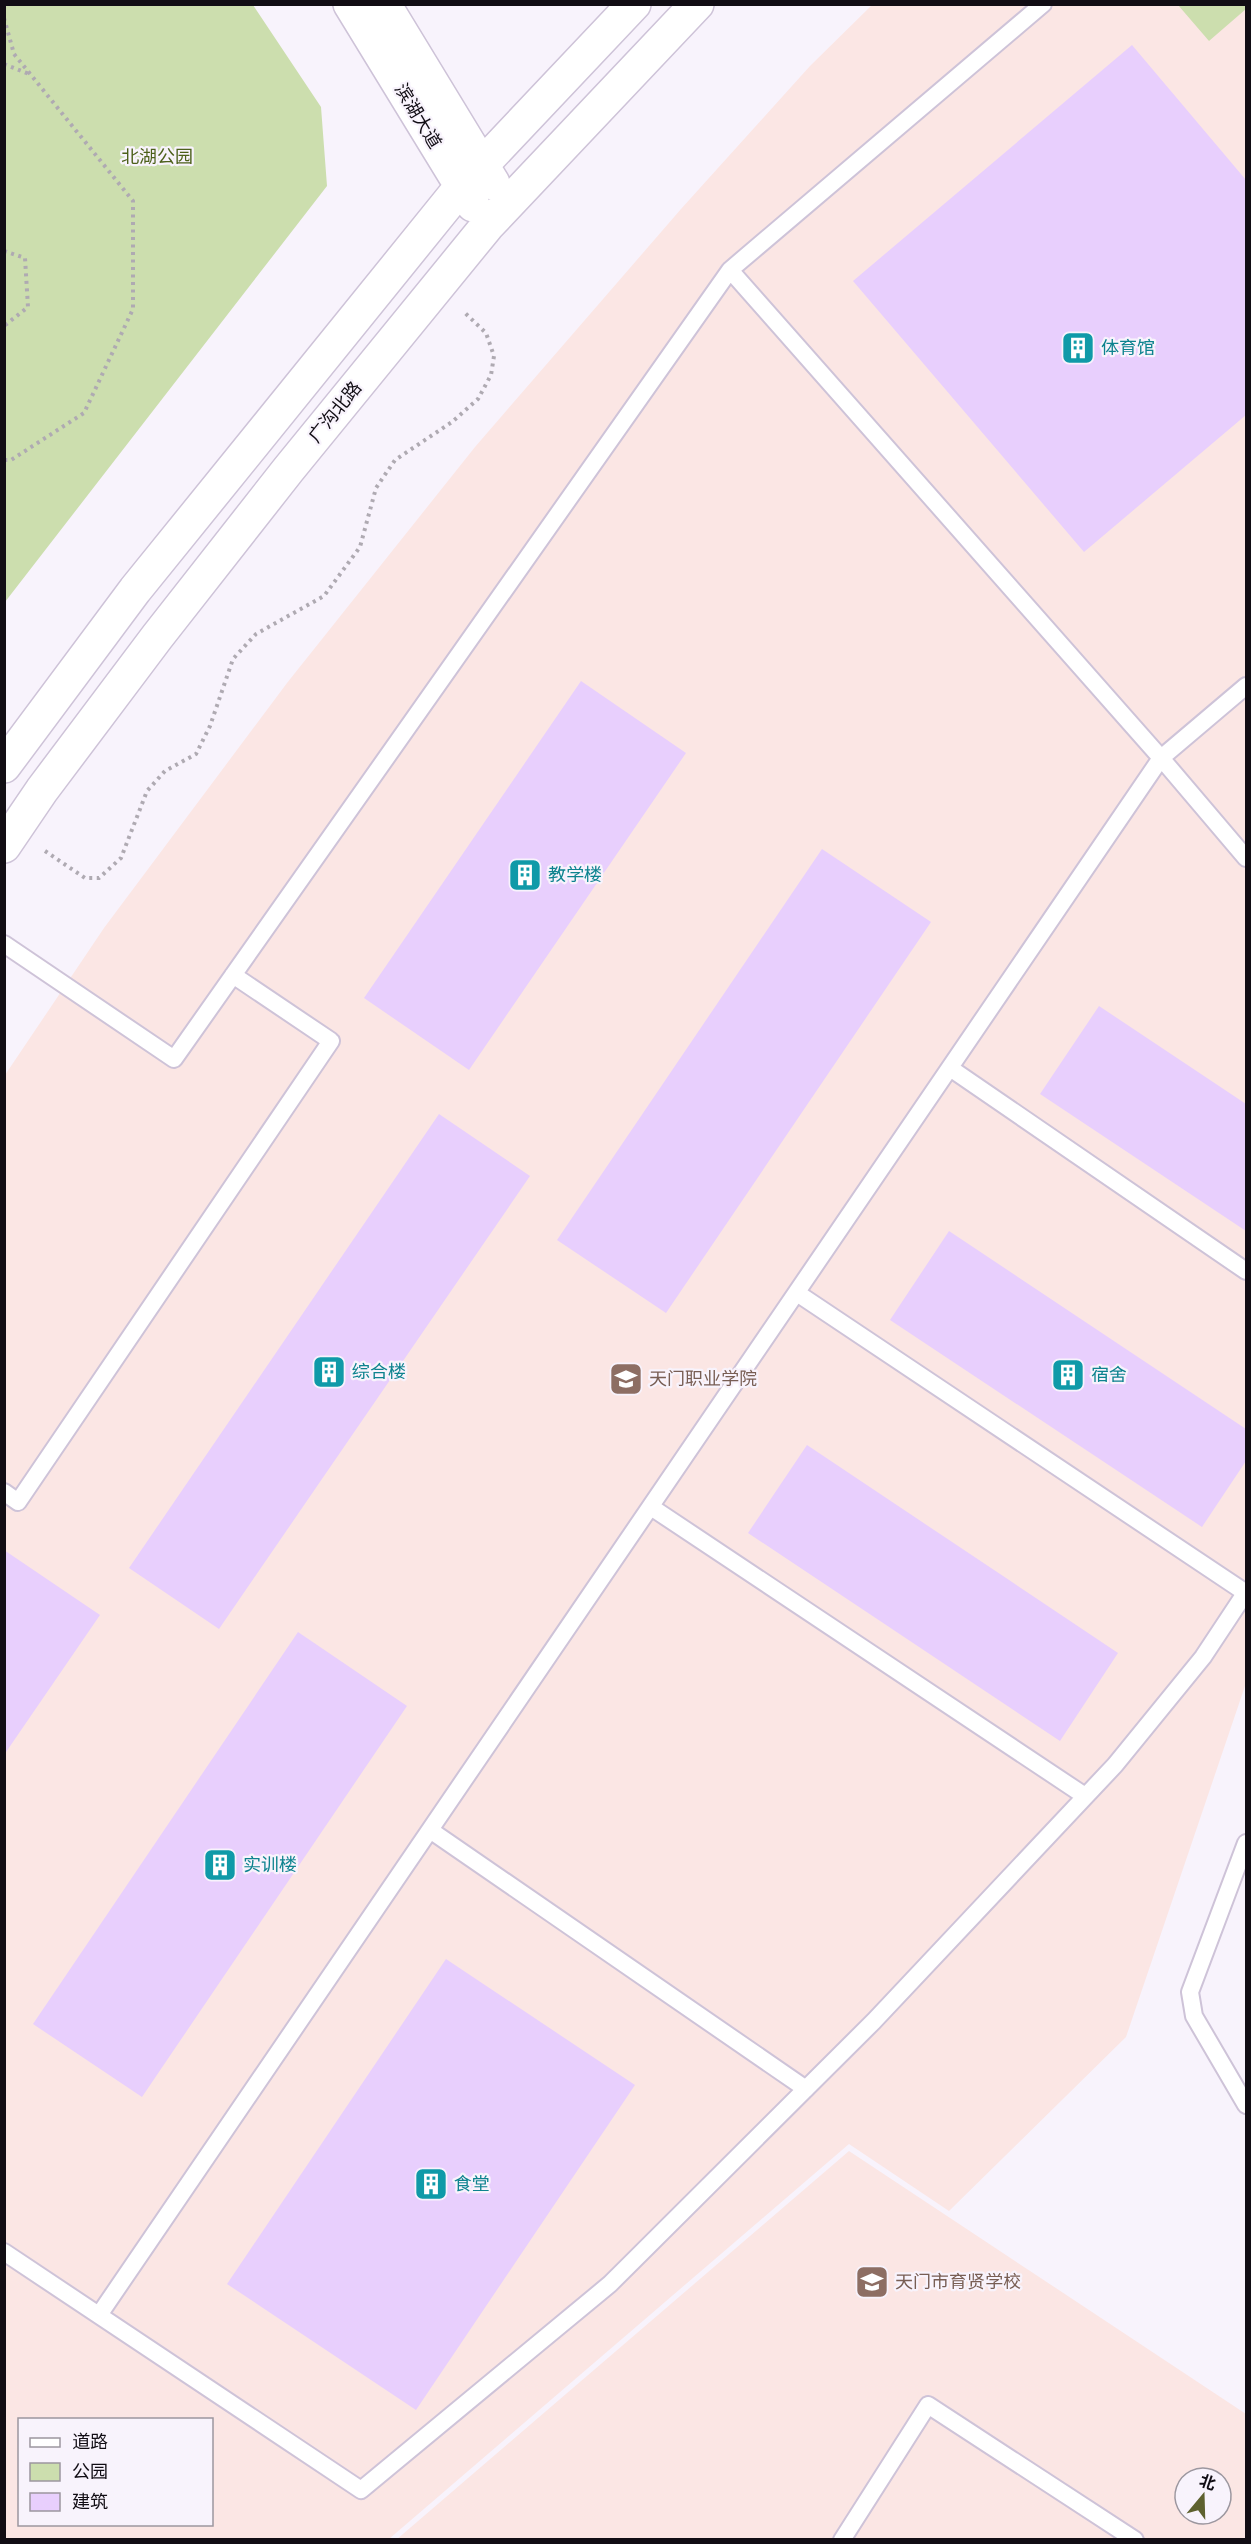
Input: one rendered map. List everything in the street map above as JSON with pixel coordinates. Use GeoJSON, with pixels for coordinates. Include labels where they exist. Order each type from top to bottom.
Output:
{"type":"FeatureCollection","features":[{"type":"Feature","properties":{"kind":"street","name":"滨湖大道"},"geometry":{"type":"LineString","coordinates":[[350,4],[472,175],[497,216]]}},
{"type":"Feature","properties":{"kind":"street","name":"滨湖大道"},"geometry":{"type":"LineString","coordinates":[[384,4],[472,175]]}},
{"type":"Feature","properties":{"kind":"street"},"geometry":{"type":"LineString","coordinates":[[4,766],[135,590],[472,175],[634,4]]}},
{"type":"Feature","properties":{"kind":"street","name":"广沟北路"},"geometry":{"type":"LineString","coordinates":[[10,839],[42,790],[172,618],[288,470],[438,286],[497,216],[697,4]]}},
{"type":"Feature","properties":{"kind":"lane"},"geometry":{"type":"LineString","coordinates":[[4,944],[174,1059],[730,270],[1043,4]]}},
{"type":"Feature","properties":{"kind":"lane"},"geometry":{"type":"LineString","coordinates":[[730,270],[1161,758],[1246,858]]}},
{"type":"Feature","properties":{"kind":"lane"},"geometry":{"type":"LineString","coordinates":[[99,2315],[1161,758],[1246,686]]}},
{"type":"Feature","properties":{"kind":"lane"},"geometry":{"type":"LineString","coordinates":[[4,1492],[18,1502],[331,1041],[233,975]]}},
{"type":"Feature","properties":{"kind":"lane"},"geometry":{"type":"LineString","coordinates":[[950,1068],[1246,1270]]}},
{"type":"Feature","properties":{"kind":"lane"},"geometry":{"type":"LineString","coordinates":[[4,2252],[361,2490],[610,2284],[874,2021],[1115,1765],[1203,1657],[1246,1593],[797,1293]]}},
{"type":"Feature","properties":{"kind":"lane"},"geometry":{"type":"LineString","coordinates":[[651,1507],[1085,1796]]}},
{"type":"Feature","properties":{"kind":"lane"},"geometry":{"type":"LineString","coordinates":[[430,1830],[806,2089]]}},
{"type":"Feature","properties":{"kind":"lane"},"geometry":{"type":"LineString","coordinates":[[1246,1843],[1190,1992],[1194,2016],[1246,2105]]}},
{"type":"Feature","properties":{"kind":"lane"},"geometry":{"type":"LineString","coordinates":[[842,2540],[928,2405],[1135,2540]]}},
{"type":"Feature","properties":{"kind":"path"},"geometry":{"type":"LineString","coordinates":[[4,18],[14,54],[133,201],[133,309],[84,413],[11,460],[4,460]]}},
{"type":"Feature","properties":{"kind":"path"},"geometry":{"type":"LineString","coordinates":[[4,64],[31,75]]}},
{"type":"Feature","properties":{"kind":"path"},"geometry":{"type":"LineString","coordinates":[[4,251],[25,258],[28,307],[4,326]]}},
{"type":"Feature","properties":{"kind":"path"},"geometry":{"type":"LineString","coordinates":[[10,839],[85,878],[99,878],[121,858],[147,791],[165,771],[196,754],[210,726],[232,659],[256,634],[324,596],[360,547],[376,488],[395,460],[452,422],[478,399],[491,375],[494,356],[486,333],[438,286]]}},
{"type":"Feature","properties":{"kind":"shaded area","name":"天门职业学院"},"geometry":{"type":"Polygon","coordinates":[[[872,5],[1246,5],[1246,1683],[1126,2037],[949,2211],[849,2144],[389,2539],[5,2540],[5,1075],[104,928],[287,683],[475,447],[681,209],[810,66],[872,5]]]}},
{"type":"Feature","properties":{"kind":"shaded area","name":"天门市育贤学校"},"geometry":{"type":"Polygon","coordinates":[[[849,2151],[1246,2414],[1246,2539],[396,2540],[849,2151]]]}},
{"type":"Feature","properties":{"kind":"green space","name":"北湖公园"},"geometry":{"type":"Polygon","coordinates":[[[5,4],[253,5],[321,107],[327,186],[5,602],[5,4]]]}},
{"type":"Feature","properties":{"kind":"green space"},"geometry":{"type":"Polygon","coordinates":[[[1178,5],[1246,5],[1246,9],[1209,41],[1178,5]]]}},
{"type":"Feature","properties":{"kind":"building","name":"体育馆"},"geometry":{"type":"Polygon","coordinates":[[[1132,45],[1246,180],[1246,415],[1084,552],[853,281],[1132,45]]]}},
{"type":"Feature","properties":{"kind":"building","name":"教学楼"},"geometry":{"type":"Polygon","coordinates":[[[581,681],[686,753],[469,1070],[364,998],[581,681]]]}},
{"type":"Feature","properties":{"kind":"building"},"geometry":{"type":"Polygon","coordinates":[[[822,849],[931,922],[666,1313],[557,1240],[822,849]]]}},
{"type":"Feature","properties":{"kind":"building"},"geometry":{"type":"Polygon","coordinates":[[[1099,1006],[1246,1104],[1246,1231],[1040,1094],[1099,1006]]]}},
{"type":"Feature","properties":{"kind":"building","name":"综合楼"},"geometry":{"type":"Polygon","coordinates":[[[439,1114],[530,1176],[219,1629],[129,1568],[439,1114]]]}},
{"type":"Feature","properties":{"kind":"building","name":"宿舍"},"geometry":{"type":"Polygon","coordinates":[[[949,1231],[1246,1429],[1246,1461],[1202,1527],[890,1320],[949,1231]]]}},
{"type":"Feature","properties":{"kind":"building"},"geometry":{"type":"Polygon","coordinates":[[[807,1445],[1118,1653],[1060,1741],[748,1533],[807,1445]]]}},
{"type":"Feature","properties":{"kind":"building"},"geometry":{"type":"Polygon","coordinates":[[[4,1550],[100,1615],[4,1755],[4,1550]]]}},
{"type":"Feature","properties":{"kind":"building","name":"实训楼"},"geometry":{"type":"Polygon","coordinates":[[[298,1632],[407,1706],[142,2097],[33,2024],[298,1632]]]}},
{"type":"Feature","properties":{"kind":"building","name":"食堂"},"geometry":{"type":"Polygon","coordinates":[[[446,1959],[635,2085],[416,2410],[227,2284],[446,1959]]]}},
{"type":"Feature","properties":{"kind":"place","name":"体育馆"},"geometry":{"type":"Point","coordinates":[1078,348]}},
{"type":"Feature","properties":{"kind":"place","name":"教学楼"},"geometry":{"type":"Point","coordinates":[525,875]}},
{"type":"Feature","properties":{"kind":"place","name":"综合楼"},"geometry":{"type":"Point","coordinates":[329,1372]}},
{"type":"Feature","properties":{"kind":"place","name":"宿舍"},"geometry":{"type":"Point","coordinates":[1068,1375]}},
{"type":"Feature","properties":{"kind":"place","name":"天门职业学院"},"geometry":{"type":"Point","coordinates":[626,1379]}},
{"type":"Feature","properties":{"kind":"place","name":"实训楼"},"geometry":{"type":"Point","coordinates":[220,1865]}},
{"type":"Feature","properties":{"kind":"place","name":"食堂"},"geometry":{"type":"Point","coordinates":[431,2184]}},
{"type":"Feature","properties":{"kind":"place","name":"天门市育贤学校"},"geometry":{"type":"Point","coordinates":[872,2282]}}]}
